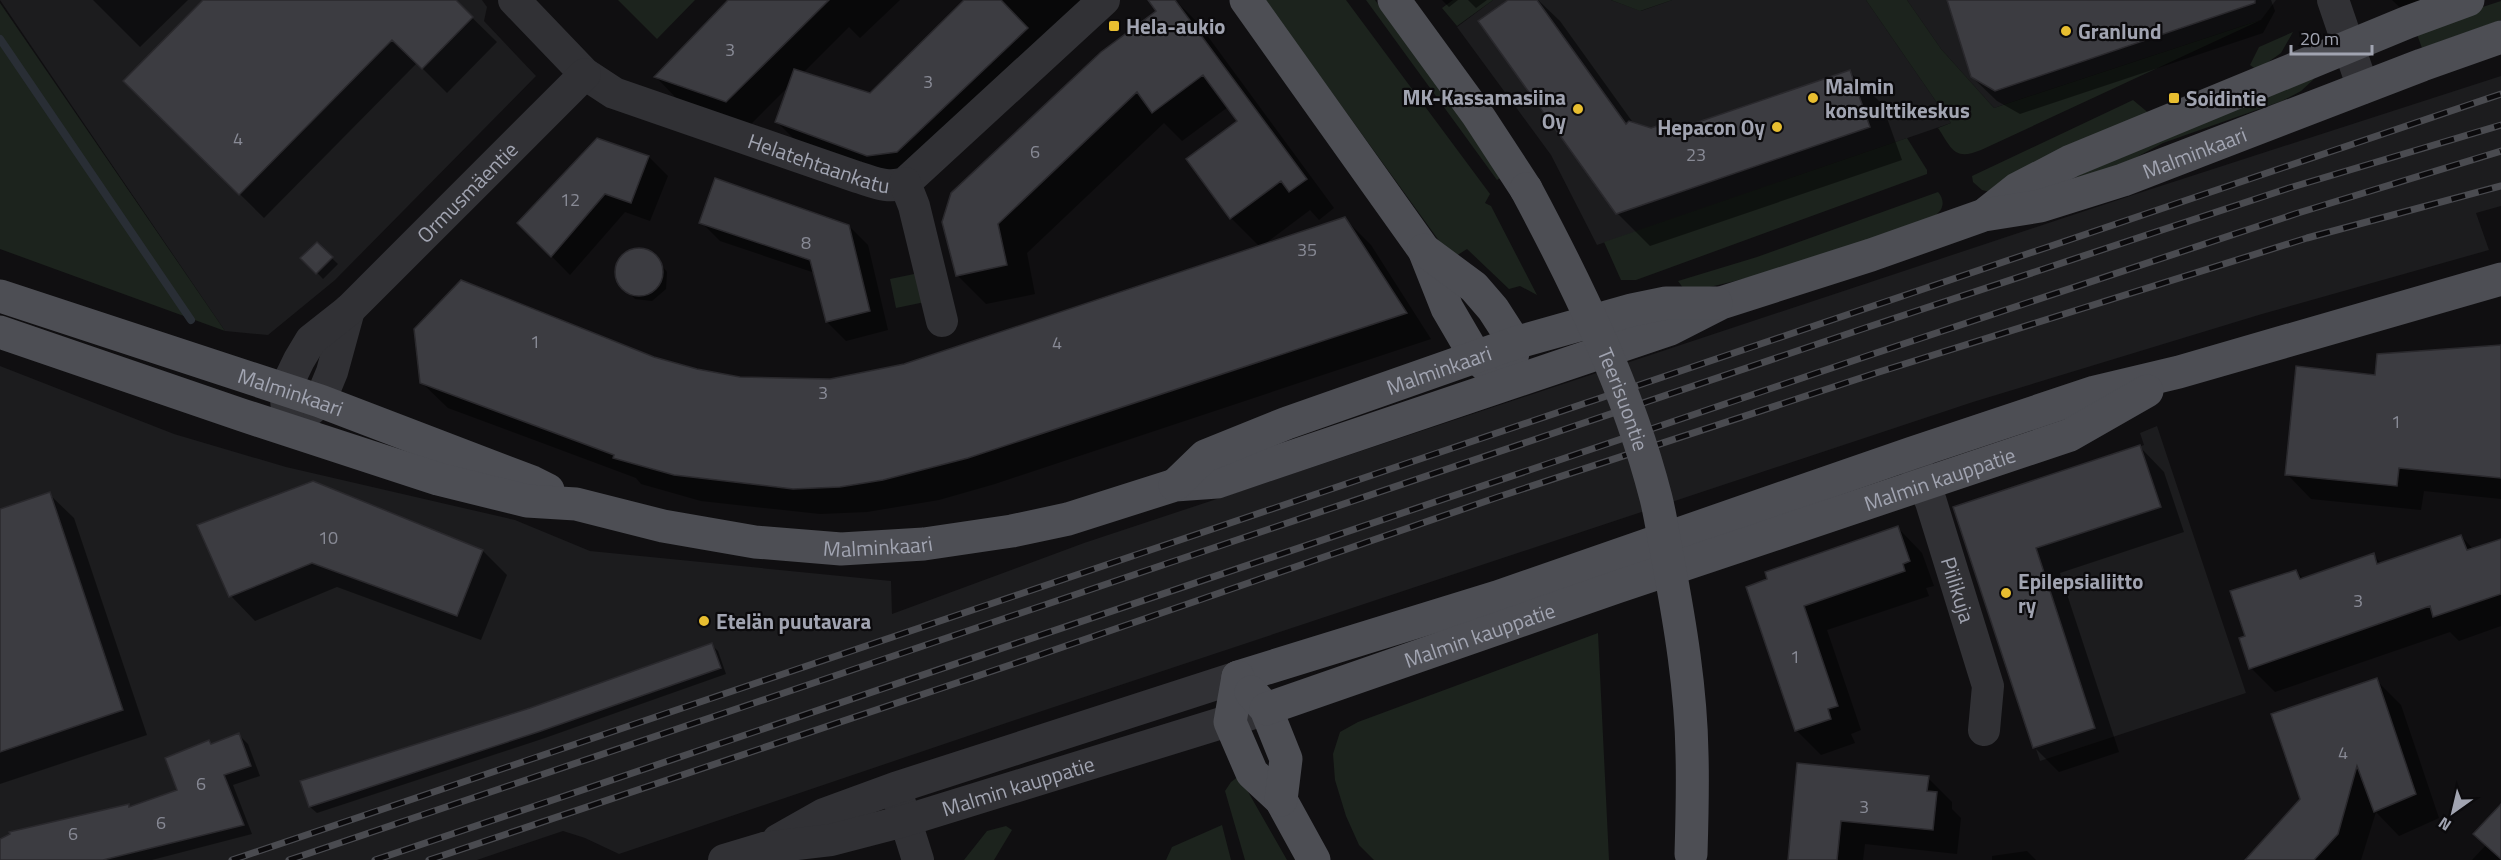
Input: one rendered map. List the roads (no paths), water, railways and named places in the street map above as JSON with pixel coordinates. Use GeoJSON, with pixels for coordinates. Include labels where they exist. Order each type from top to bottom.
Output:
{"type":"FeatureCollection","features":[{"type":"Feature","properties":{"kind":"main road"},"geometry":{"type":"LineString","coordinates":[[1246,0],[1424,250],[1447,308],[1475,356],[1507,383],[1515,343],[1493,309],[1474,287],[1424,250]]}},
{"type":"Feature","properties":{"kind":"main road","name":"Teerisuontie"},"geometry":{"type":"LineString","coordinates":[[1394,0],[1478,114],[1526,189],[1597,329],[1620,387],[1656,498],[1676,601],[1687,681],[1692,752],[1691,858]]}},
{"type":"Feature","properties":{"kind":"main road","name":"Malminkaari"},"geometry":{"type":"LineString","coordinates":[[1984,215],[2017,189],[2071,161],[2349,46],[2468,0]]}},
{"type":"Feature","properties":{"kind":"main road","name":"Malminkaari"},"geometry":{"type":"LineString","coordinates":[[0,332],[438,479],[527,501],[576,504],[663,526],[744,540],[841,549],[924,544],[1012,531],[1068,519],[1175,485],[1217,482],[1507,383],[1671,330],[1721,303],[1871,255],[1984,215],[2040,206],[2123,180],[2501,37]]}},
{"type":"Feature","properties":{"kind":"main road","name":"Malmin kauppatie"},"geometry":{"type":"LineString","coordinates":[[1238,677],[1497,597],[2095,392],[2180,372],[2501,279]]}},
{"type":"Feature","properties":{"kind":"main road","name":"Malminkaari"},"geometry":{"type":"LineString","coordinates":[[0,296],[320,401],[532,482],[576,504]]}},
{"type":"Feature","properties":{"kind":"main road","name":"Malmin kauppatie"},"geometry":{"type":"LineString","coordinates":[[2390,310],[2501,298]]}},
{"type":"Feature","properties":{"kind":"main road","name":"Malminkaari"},"geometry":{"type":"LineString","coordinates":[[1175,485],[1205,456],[1287,423],[1475,356],[1632,310],[1666,303],[1721,303]]}},
{"type":"Feature","properties":{"kind":"main road","name":"Malmin kauppatie"},"geometry":{"type":"LineString","coordinates":[[1266,709],[2070,435],[2180,372]]}},
{"type":"Feature","properties":{"kind":"main road"},"geometry":{"type":"LineString","coordinates":[[1238,677],[1266,709],[1286,759],[1281,800]]}},
{"type":"Feature","properties":{"kind":"main road"},"geometry":{"type":"LineString","coordinates":[[1238,677],[1230,722],[1252,773],[1281,800],[1314,860]]}},
{"type":"Feature","properties":{"kind":"street","name":"Helatehtaankatu"},"geometry":{"type":"LineString","coordinates":[[514,0],[585,74],[614,93],[885,186],[905,183],[1104,0]]}},
{"type":"Feature","properties":{"kind":"street"},"geometry":{"type":"LineString","coordinates":[[2333,0],[2363,88]]}},
{"type":"Feature","properties":{"kind":"street","name":"Ormusmäentie"},"geometry":{"type":"LineString","coordinates":[[285,389],[311,340],[349,310],[585,74]]}},
{"type":"Feature","properties":{"kind":"street"},"geometry":{"type":"LineString","coordinates":[[905,183],[914,206],[942,321]]}},
{"type":"Feature","properties":{"kind":"street","name":"Ormusmäentie"},"geometry":{"type":"LineString","coordinates":[[288,430],[320,401],[332,372],[349,310]]}},
{"type":"Feature","properties":{"kind":"street"},"geometry":{"type":"LineString","coordinates":[[285,389],[288,430]]}},
{"type":"Feature","properties":{"kind":"street","name":"Piilikuja"},"geometry":{"type":"LineString","coordinates":[[1912,453],[1931,502],[1988,686],[1984,730]]}},
{"type":"Feature","properties":{"kind":"street","name":"Malmin kauppatie"},"geometry":{"type":"LineString","coordinates":[[764,848],[824,814],[895,788],[1238,677]]}},
{"type":"Feature","properties":{"kind":"street","name":"Malmin kauppatie"},"geometry":{"type":"LineString","coordinates":[[724,860],[764,848],[831,840],[904,821],[1266,709]]}},
{"type":"Feature","properties":{"kind":"street"},"geometry":{"type":"LineString","coordinates":[[895,788],[918,860]]}},
{"type":"Feature","properties":{"kind":"waterway"},"geometry":{"type":"LineString","coordinates":[[0,39],[191,320]]}},
{"type":"Feature","properties":{"kind":"railway"},"geometry":{"type":"LineString","coordinates":[[232,860],[2501,94]]}},
{"type":"Feature","properties":{"kind":"railway"},"geometry":{"type":"LineString","coordinates":[[289,860],[1865,328],[2289,188],[2501,125]]}},
{"type":"Feature","properties":{"kind":"railway"},"geometry":{"type":"LineString","coordinates":[[375,860],[1873,354],[2298,213],[2501,151]]}},
{"type":"Feature","properties":{"kind":"railway"},"geometry":{"type":"LineString","coordinates":[[429,860],[1028,659],[1498,497],[1879,372],[2307,238],[2501,186]]}},
{"type":"Feature","properties":{"kind":"place","name":"Hela-aukio"},"geometry":{"type":"Point","coordinates":[1114,26]}},
{"type":"Feature","properties":{"kind":"place","name":"Granlund"},"geometry":{"type":"Point","coordinates":[2066,31]}},
{"type":"Feature","properties":{"kind":"place","name":"Malmin konsulttikeskus"},"geometry":{"type":"Point","coordinates":[1813,98]}},
{"type":"Feature","properties":{"kind":"place","name":"Soidintie"},"geometry":{"type":"Point","coordinates":[2174,98]}},
{"type":"Feature","properties":{"kind":"place","name":"MK-Kassamasiina Oy"},"geometry":{"type":"Point","coordinates":[1578,109]}},
{"type":"Feature","properties":{"kind":"place","name":"Hepacon Oy"},"geometry":{"type":"Point","coordinates":[1777,127]}},
{"type":"Feature","properties":{"kind":"place","name":"Epilepsialiitto ry"},"geometry":{"type":"Point","coordinates":[2006,593]}},
{"type":"Feature","properties":{"kind":"place","name":"Etelän puutavara"},"geometry":{"type":"Point","coordinates":[704,621]}}]}
